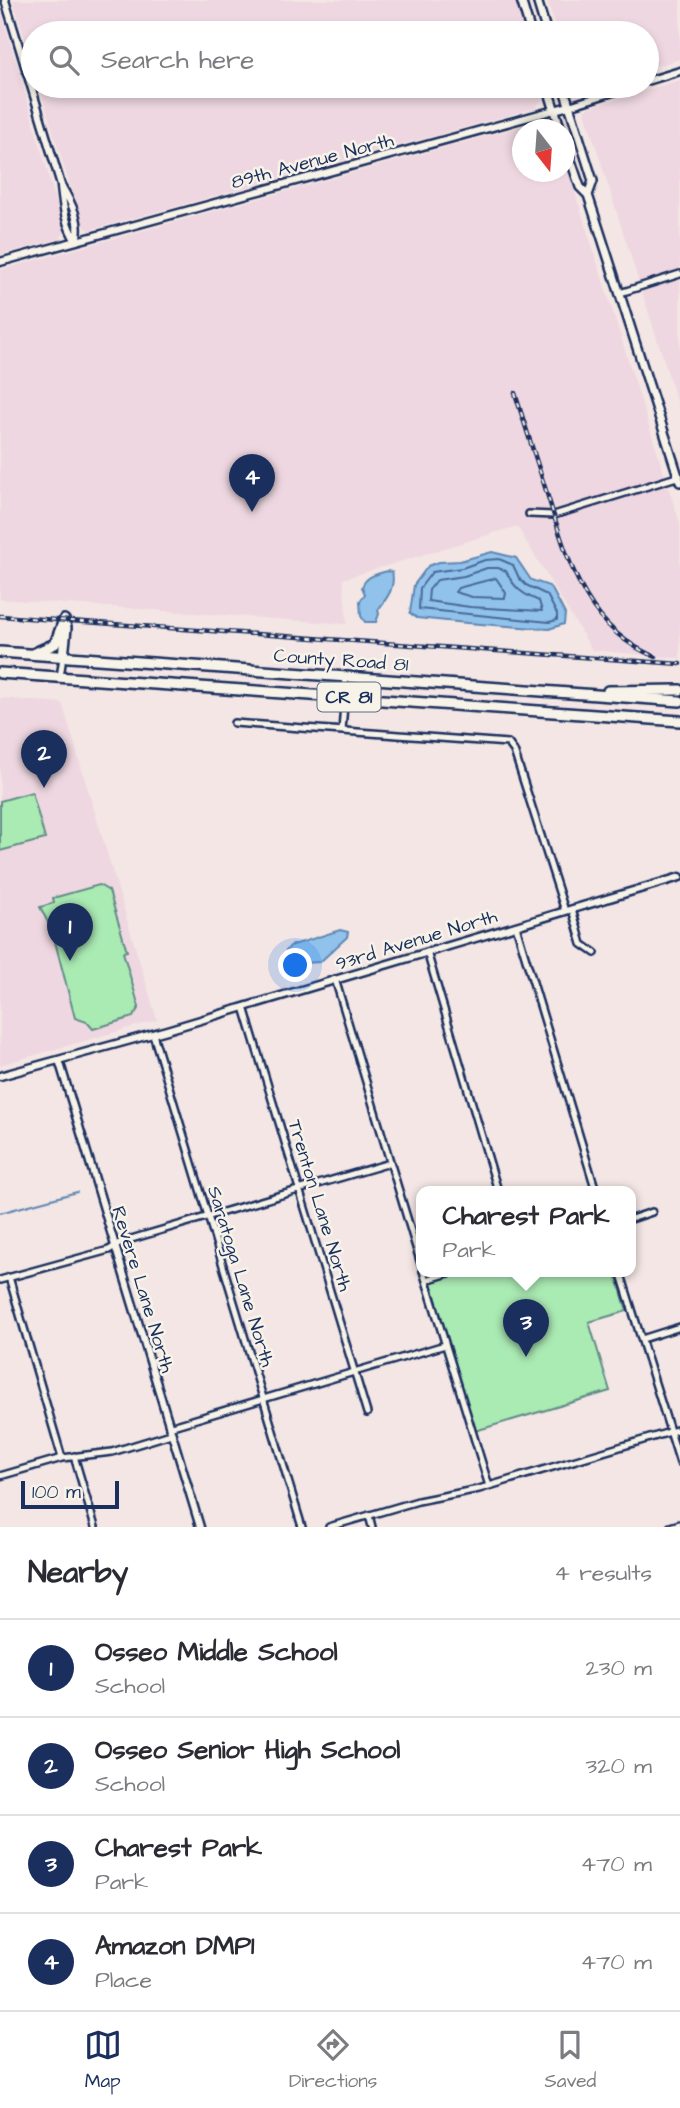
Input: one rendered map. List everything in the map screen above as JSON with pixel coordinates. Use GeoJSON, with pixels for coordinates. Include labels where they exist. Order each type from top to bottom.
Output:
{"type":"FeatureCollection","features":[{"type":"Feature","properties":{"kind":"highway"},"geometry":{"type":"LineString","coordinates":[[26,654],[42,651],[55,644],[64,620],[66,628],[63,657]]}},
{"type":"Feature","properties":{"kind":"highway","name":"County Road 81"},"geometry":{"type":"LineString","coordinates":[[0,652],[680,701]]}},
{"type":"Feature","properties":{"kind":"highway","name":"County Road 81"},"geometry":{"type":"LineString","coordinates":[[0,673],[680,722]]}},
{"type":"Feature","properties":{"kind":"highway"},"geometry":{"type":"LineString","coordinates":[[568,693],[680,690]]}},
{"type":"Feature","properties":{"kind":"main road"},"geometry":{"type":"LineString","coordinates":[[521,0],[527,21]]}},
{"type":"Feature","properties":{"kind":"main road"},"geometry":{"type":"LineString","coordinates":[[537,0],[543,21]]}},
{"type":"Feature","properties":{"kind":"main road"},"geometry":{"type":"LineString","coordinates":[[551,98],[557,119]]}},
{"type":"Feature","properties":{"kind":"main road"},"geometry":{"type":"LineString","coordinates":[[567,98],[593,181],[588,195]]}},
{"type":"Feature","properties":{"kind":"main road"},"geometry":{"type":"LineString","coordinates":[[575,171],[580,187],[588,195],[679,479]]}},
{"type":"Feature","properties":{"kind":"street"},"geometry":{"type":"LineString","coordinates":[[5,0],[21,53]]}},
{"type":"Feature","properties":{"kind":"street"},"geometry":{"type":"LineString","coordinates":[[659,77],[680,71]]}},
{"type":"Feature","properties":{"kind":"street"},"geometry":{"type":"LineString","coordinates":[[35,98],[61,185],[63,206],[76,241]]}},
{"type":"Feature","properties":{"kind":"street","name":"89th Avenue North"},"geometry":{"type":"LineString","coordinates":[[0,262],[594,98]]}},
{"type":"Feature","properties":{"kind":"street"},"geometry":{"type":"LineString","coordinates":[[620,293],[680,274]]}},
{"type":"Feature","properties":{"kind":"street"},"geometry":{"type":"LineString","coordinates":[[529,514],[554,515],[679,479]]}},
{"type":"Feature","properties":{"kind":"street"},"geometry":{"type":"LineString","coordinates":[[60,677],[63,657]]}},
{"type":"Feature","properties":{"kind":"street"},"geometry":{"type":"LineString","coordinates":[[342,731],[346,677]]}},
{"type":"Feature","properties":{"kind":"street"},"geometry":{"type":"LineString","coordinates":[[234,723],[508,743],[516,757],[582,944],[595,953]]}},
{"type":"Feature","properties":{"kind":"street","name":"93rd Avenue North"},"geometry":{"type":"LineString","coordinates":[[0,1076],[153,1034],[680,877]]}},
{"type":"Feature","properties":{"kind":"street"},"geometry":{"type":"LineString","coordinates":[[516,926],[594,1186]]}},
{"type":"Feature","properties":{"kind":"street"},"geometry":{"type":"LineString","coordinates":[[427,952],[497,1186]]}},
{"type":"Feature","properties":{"kind":"street"},"geometry":{"type":"LineString","coordinates":[[335,979],[416,1248]]}},
{"type":"Feature","properties":{"kind":"street","name":"Trenton Lane North"},"geometry":{"type":"LineString","coordinates":[[244,1007],[367,1413]]}},
{"type":"Feature","properties":{"kind":"street","name":"Saratoga Lane North"},"geometry":{"type":"LineString","coordinates":[[153,1034],[302,1527]]}},
{"type":"Feature","properties":{"kind":"street","name":"Revere Lane North"},"geometry":{"type":"LineString","coordinates":[[59,1060],[200,1527]]}},
{"type":"Feature","properties":{"kind":"street"},"geometry":{"type":"LineString","coordinates":[[0,1280],[109,1250],[121,1241],[390,1163]]}},
{"type":"Feature","properties":{"kind":"street"},"geometry":{"type":"LineString","coordinates":[[636,1217],[652,1212]]}},
{"type":"Feature","properties":{"kind":"street"},"geometry":{"type":"LineString","coordinates":[[425,1277],[488,1486]]}},
{"type":"Feature","properties":{"kind":"street"},"geometry":{"type":"LineString","coordinates":[[426,1280],[435,1277]]}},
{"type":"Feature","properties":{"kind":"street"},"geometry":{"type":"LineString","coordinates":[[622,1277],[680,1463]]}},
{"type":"Feature","properties":{"kind":"street"},"geometry":{"type":"LineString","coordinates":[[9,1278],[62,1458]]}},
{"type":"Feature","properties":{"kind":"street"},"geometry":{"type":"LineString","coordinates":[[642,1339],[680,1327]]}},
{"type":"Feature","properties":{"kind":"street"},"geometry":{"type":"LineString","coordinates":[[0,1475],[62,1458],[112,1452],[263,1399],[445,1345]]}},
{"type":"Feature","properties":{"kind":"street"},"geometry":{"type":"LineString","coordinates":[[329,1527],[418,1501],[488,1486],[680,1429]]}},
{"type":"Feature","properties":{"kind":"street"},"geometry":{"type":"LineString","coordinates":[[74,1456],[95,1527]]}},
{"type":"Feature","properties":{"kind":"street"},"geometry":{"type":"LineString","coordinates":[[369,1515],[372,1527]]}},
{"type":"Feature","properties":{"kind":"street"},"geometry":{"type":"LineString","coordinates":[[670,1527],[680,1524]]}},
{"type":"Feature","properties":{"kind":"shaded area"},"geometry":{"type":"Polygon","coordinates":[[[13,0],[515,0],[521,21],[21,21],[21,26],[13,0]]]}},
{"type":"Feature","properties":{"kind":"shaded area"},"geometry":{"type":"Polygon","coordinates":[[[547,0],[680,0],[680,59],[659,65],[659,21],[554,21],[547,0]]]}},
{"type":"Feature","properties":{"kind":"shaded area"},"geometry":{"type":"Polygon","coordinates":[[[0,7],[21,80],[21,98],[26,98],[64,233],[59,239],[0,255],[0,7]]]}},
{"type":"Feature","properties":{"kind":"shaded area"},"geometry":{"type":"Polygon","coordinates":[[[680,80],[680,411],[584,109],[620,98],[659,98],[659,86],[680,80]]]}},
{"type":"Feature","properties":{"kind":"shaded area"},"geometry":{"type":"Polygon","coordinates":[[[43,98],[543,98],[535,108],[90,230],[82,225],[43,98]]]}},
{"type":"Feature","properties":{"kind":"shaded area"},"geometry":{"type":"Polygon","coordinates":[[[512,129],[512,182],[572,182],[680,524],[680,658],[592,650],[517,526],[343,579],[347,624],[0,599],[0,270],[512,129]]]}},
{"type":"Feature","properties":{"kind":"shaded area"},"geometry":{"type":"Polygon","coordinates":[[[0,698],[62,703],[157,1020],[0,1065],[0,698]]]}},
{"type":"Feature","properties":{"kind":"green space"},"geometry":{"type":"Polygon","coordinates":[[[32,792],[45,839],[0,851],[0,801],[32,792]]]}},
{"type":"Feature","properties":{"kind":"green space"},"geometry":{"type":"Polygon","coordinates":[[[99,885],[109,891],[127,951],[123,952],[139,1007],[133,1017],[93,1029],[87,1022],[75,1018],[52,930],[40,907],[54,903],[53,898],[99,885]]]}},
{"type":"Feature","properties":{"kind":"green space"},"geometry":{"type":"Polygon","coordinates":[[[448,1277],[617,1277],[627,1311],[589,1322],[610,1391],[475,1431],[431,1282],[448,1277]]]}},
{"type":"Feature","properties":{"kind":"water"},"geometry":{"type":"Polygon","coordinates":[[[492,552],[516,558],[531,580],[549,586],[565,614],[564,624],[549,629],[417,618],[410,613],[414,585],[428,566],[492,552]]]}},
{"type":"Feature","properties":{"kind":"water"},"geometry":{"type":"Polygon","coordinates":[[[387,571],[392,572],[393,578],[390,593],[378,610],[376,622],[365,622],[361,616],[360,601],[365,594],[362,587],[369,578],[387,571]]]}},
{"type":"Feature","properties":{"kind":"water"},"geometry":{"type":"Polygon","coordinates":[[[340,930],[348,932],[347,937],[320,962],[304,963],[302,958],[297,956],[291,961],[286,957],[290,946],[340,930]]]}},
{"type":"Feature","properties":{"kind":"waterway"},"geometry":{"type":"LineString","coordinates":[[0,1213],[77,1192]]}},
{"type":"Feature","properties":{"kind":"railway"},"geometry":{"type":"LineString","coordinates":[[515,393],[564,548],[584,592],[613,630],[632,645],[656,657]]}},
{"type":"Feature","properties":{"kind":"railway"},"geometry":{"type":"LineString","coordinates":[[0,616],[680,664]]}},
{"type":"Feature","properties":{"kind":"place","name":"Amazon DMP1"},"geometry":{"type":"Point","coordinates":[252,512]}},
{"type":"Feature","properties":{"kind":"place","name":"Osseo Senior High School"},"geometry":{"type":"Point","coordinates":[44,788]}},
{"type":"Feature","properties":{"kind":"place","name":"Osseo Middle School"},"geometry":{"type":"Point","coordinates":[70,961]}},
{"type":"Feature","properties":{"kind":"place","name":"Charest Park"},"geometry":{"type":"Point","coordinates":[526,1357]}}]}
